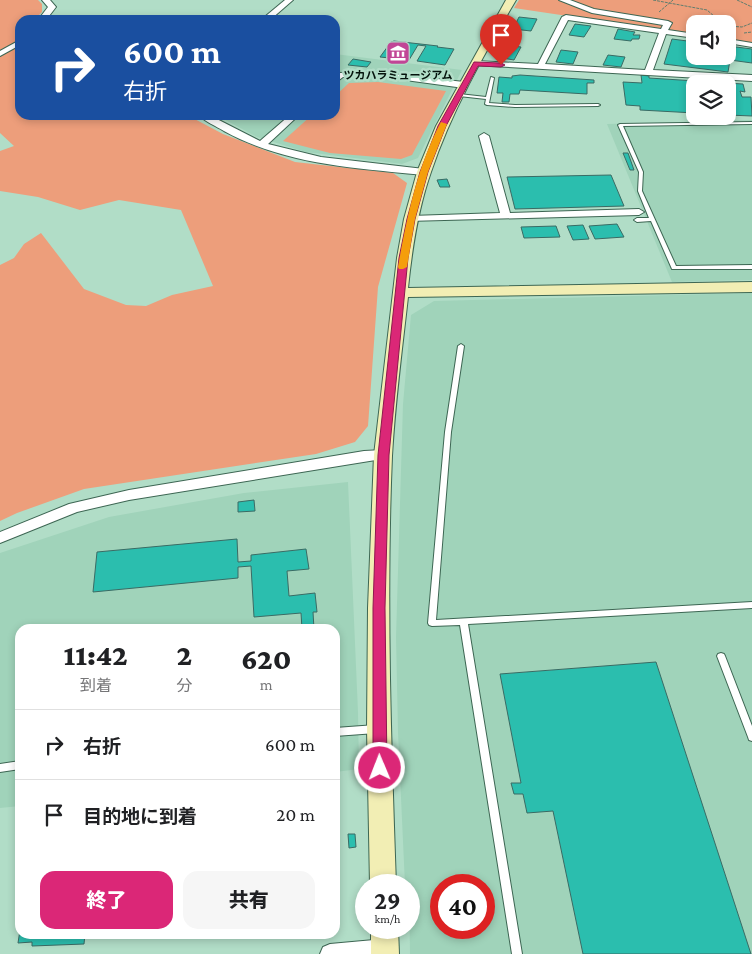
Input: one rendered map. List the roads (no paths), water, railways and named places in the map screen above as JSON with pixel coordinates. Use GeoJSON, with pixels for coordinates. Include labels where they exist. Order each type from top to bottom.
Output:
{"type":"FeatureCollection","features":[{"type":"Feature","properties":{"kind":"street"},"geometry":{"type":"LineString","coordinates":[[46,0],[52,7],[46,15]]}},
{"type":"Feature","properties":{"kind":"street"},"geometry":{"type":"LineString","coordinates":[[271,15],[288,0]]}},
{"type":"Feature","properties":{"kind":"street"},"geometry":{"type":"LineString","coordinates":[[383,874],[379,729],[379,608],[383,455],[404,258],[411,219],[424,172],[442,126],[511,0]]}},
{"type":"Feature","properties":{"kind":"street"},"geometry":{"type":"LineString","coordinates":[[563,0],[592,10],[668,23],[648,73]]}},
{"type":"Feature","properties":{"kind":"street"},"geometry":{"type":"LineString","coordinates":[[540,67],[566,17],[686,35]]}},
{"type":"Feature","properties":{"kind":"street"},"geometry":{"type":"LineString","coordinates":[[736,42],[752,45]]}},
{"type":"Feature","properties":{"kind":"street"},"geometry":{"type":"LineString","coordinates":[[0,54],[15,45]]}},
{"type":"Feature","properties":{"kind":"street"},"geometry":{"type":"LineString","coordinates":[[476,63],[752,78]]}},
{"type":"Feature","properties":{"kind":"street"},"geometry":{"type":"LineString","coordinates":[[340,76],[376,74],[462,90]]}},
{"type":"Feature","properties":{"kind":"street"},"geometry":{"type":"LineString","coordinates":[[212,120],[260,145],[322,160],[424,172]]}},
{"type":"Feature","properties":{"kind":"street"},"geometry":{"type":"LineString","coordinates":[[260,145],[289,120]]}},
{"type":"Feature","properties":{"kind":"street"},"geometry":{"type":"LineString","coordinates":[[484,136],[506,216]]}},
{"type":"Feature","properties":{"kind":"street"},"geometry":{"type":"LineString","coordinates":[[411,219],[506,216],[638,216]]}},
{"type":"Feature","properties":{"kind":"street"},"geometry":{"type":"LineString","coordinates":[[400,294],[752,286]]}},
{"type":"Feature","properties":{"kind":"street"},"geometry":{"type":"LineString","coordinates":[[0,538],[74,508],[129,495],[383,455]]}},
{"type":"Feature","properties":{"kind":"street"},"geometry":{"type":"LineString","coordinates":[[330,954],[385,944]]}},
{"type":"Feature","properties":{"kind":"lane"},"geometry":{"type":"LineString","coordinates":[[492,78],[487,104],[516,106],[598,105]]}},
{"type":"Feature","properties":{"kind":"lane"},"geometry":{"type":"LineString","coordinates":[[462,90],[488,98]]}},
{"type":"Feature","properties":{"kind":"lane"},"geometry":{"type":"LineString","coordinates":[[752,123],[620,125],[641,172],[640,191],[674,268],[752,267]]}},
{"type":"Feature","properties":{"kind":"lane"},"geometry":{"type":"LineString","coordinates":[[638,216],[652,219]]}},
{"type":"Feature","properties":{"kind":"lane"},"geometry":{"type":"LineString","coordinates":[[461,346],[448,432],[432,623],[752,605]]}},
{"type":"Feature","properties":{"kind":"lane"},"geometry":{"type":"LineString","coordinates":[[464,622],[517,954]]}},
{"type":"Feature","properties":{"kind":"lane"},"geometry":{"type":"LineString","coordinates":[[721,656],[752,737]]}},
{"type":"Feature","properties":{"kind":"lane"},"geometry":{"type":"LineString","coordinates":[[340,732],[379,729]]}},
{"type":"Feature","properties":{"kind":"lane"},"geometry":{"type":"LineString","coordinates":[[0,768],[15,766]]}},
{"type":"Feature","properties":{"kind":"place","name":"ツカハラミュージアム"},"geometry":{"type":"Point","coordinates":[398,53]}}]}
